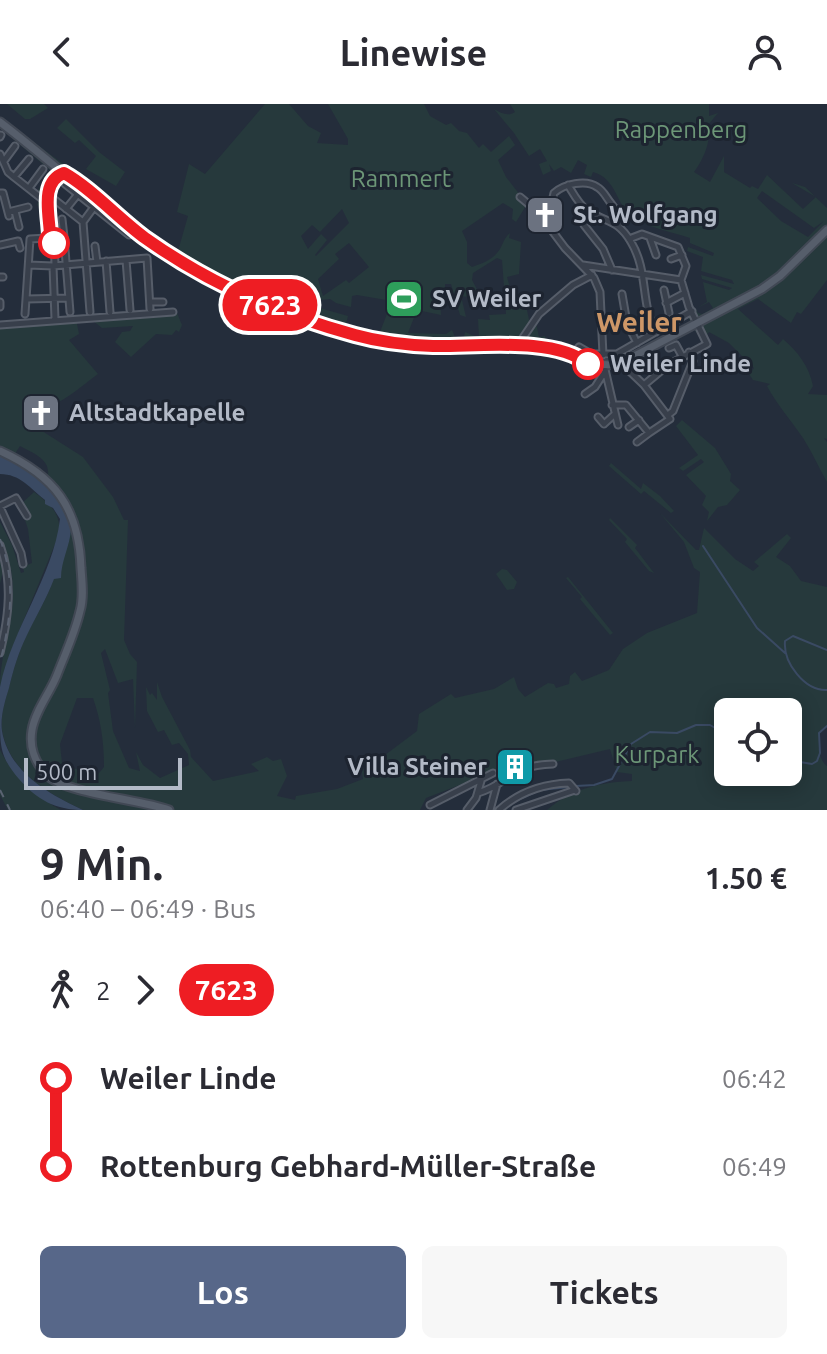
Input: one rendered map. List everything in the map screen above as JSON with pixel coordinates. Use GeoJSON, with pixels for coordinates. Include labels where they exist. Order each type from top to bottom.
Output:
{"type":"FeatureCollection","features":[{"type":"Feature","properties":{"kind":"main road"},"geometry":{"type":"LineString","coordinates":[[0,122],[50,160],[67,180],[179,260],[263,303],[315,323],[357,336],[400,344],[534,347],[574,353],[604,369],[621,363],[772,283],[827,230]]}},
{"type":"Feature","properties":{"kind":"main road"},"geometry":{"type":"LineString","coordinates":[[0,451],[23,462],[46,480],[69,507],[79,538],[81,608],[56,676],[31,731],[31,746],[36,760],[53,781],[169,810]]}},
{"type":"Feature","properties":{"kind":"street"},"geometry":{"type":"LineString","coordinates":[[4,161],[15,146]]}},
{"type":"Feature","properties":{"kind":"street"},"geometry":{"type":"LineString","coordinates":[[0,154],[14,177],[42,199],[55,200],[83,222]]}},
{"type":"Feature","properties":{"kind":"street"},"geometry":{"type":"LineString","coordinates":[[14,177],[29,159]]}},
{"type":"Feature","properties":{"kind":"street"},"geometry":{"type":"LineString","coordinates":[[29,188],[43,169]]}},
{"type":"Feature","properties":{"kind":"street"},"geometry":{"type":"LineString","coordinates":[[55,319],[48,200],[52,181],[58,173]]}},
{"type":"Feature","properties":{"kind":"street"},"geometry":{"type":"LineString","coordinates":[[67,180],[78,194],[129,235]]}},
{"type":"Feature","properties":{"kind":"street"},"geometry":{"type":"LineString","coordinates":[[568,185],[586,210],[618,226],[629,239],[643,273],[649,314],[656,332]]}},
{"type":"Feature","properties":{"kind":"street"},"geometry":{"type":"LineString","coordinates":[[551,227],[549,214],[553,197],[557,190],[568,185],[594,185],[598,188],[619,215],[618,226]]}},
{"type":"Feature","properties":{"kind":"street"},"geometry":{"type":"LineString","coordinates":[[0,193],[3,193],[8,214],[28,207]]}},
{"type":"Feature","properties":{"kind":"street"},"geometry":{"type":"LineString","coordinates":[[66,209],[78,194]]}},
{"type":"Feature","properties":{"kind":"street"},"geometry":{"type":"LineString","coordinates":[[520,197],[551,227],[565,248],[592,275],[600,292],[603,355]]}},
{"type":"Feature","properties":{"kind":"street"},"geometry":{"type":"LineString","coordinates":[[90,312],[83,222],[94,207]]}},
{"type":"Feature","properties":{"kind":"street"},"geometry":{"type":"LineString","coordinates":[[586,210],[584,225],[603,249],[612,270]]}},
{"type":"Feature","properties":{"kind":"street"},"geometry":{"type":"LineString","coordinates":[[15,211],[19,227]]}},
{"type":"Feature","properties":{"kind":"street"},"geometry":{"type":"LineString","coordinates":[[62,219],[70,312]]}},
{"type":"Feature","properties":{"kind":"street"},"geometry":{"type":"LineString","coordinates":[[629,239],[639,234],[675,245],[686,266],[681,280],[685,293],[707,344],[682,356],[644,385]]}},
{"type":"Feature","properties":{"kind":"street"},"geometry":{"type":"LineString","coordinates":[[25,314],[30,239],[64,237]]}},
{"type":"Feature","properties":{"kind":"street"},"geometry":{"type":"LineString","coordinates":[[650,237],[656,255]]}},
{"type":"Feature","properties":{"kind":"street"},"geometry":{"type":"LineString","coordinates":[[0,245],[18,241],[20,248]]}},
{"type":"Feature","properties":{"kind":"street"},"geometry":{"type":"LineString","coordinates":[[95,246],[97,262]]}},
{"type":"Feature","properties":{"kind":"street"},"geometry":{"type":"LineString","coordinates":[[671,259],[682,255]]}},
{"type":"Feature","properties":{"kind":"street"},"geometry":{"type":"LineString","coordinates":[[29,265],[147,258],[150,306],[163,302]]}},
{"type":"Feature","properties":{"kind":"street"},"geometry":{"type":"LineString","coordinates":[[126,260],[130,310]]}},
{"type":"Feature","properties":{"kind":"street"},"geometry":{"type":"LineString","coordinates":[[106,261],[110,312]]}},
{"type":"Feature","properties":{"kind":"street"},"geometry":{"type":"LineString","coordinates":[[583,265],[681,280]]}},
{"type":"Feature","properties":{"kind":"street"},"geometry":{"type":"LineString","coordinates":[[520,342],[539,314],[576,282],[592,275]]}},
{"type":"Feature","properties":{"kind":"street"},"geometry":{"type":"LineString","coordinates":[[664,290],[669,313]]}},
{"type":"Feature","properties":{"kind":"street"},"geometry":{"type":"LineString","coordinates":[[666,303],[685,293]]}},
{"type":"Feature","properties":{"kind":"street"},"geometry":{"type":"LineString","coordinates":[[622,294],[627,323],[637,343]]}},
{"type":"Feature","properties":{"kind":"street"},"geometry":{"type":"LineString","coordinates":[[27,299],[68,298]]}},
{"type":"Feature","properties":{"kind":"street"},"geometry":{"type":"LineString","coordinates":[[574,353],[582,347],[591,354],[617,354],[692,311]]}},
{"type":"Feature","properties":{"kind":"street"},"geometry":{"type":"LineString","coordinates":[[0,325],[173,312]]}},
{"type":"Feature","properties":{"kind":"street"},"geometry":{"type":"LineString","coordinates":[[669,348],[676,345],[682,356]]}},
{"type":"Feature","properties":{"kind":"street"},"geometry":{"type":"LineString","coordinates":[[637,442],[673,411],[693,361],[689,352]]}},
{"type":"Feature","properties":{"kind":"street"},"geometry":{"type":"LineString","coordinates":[[621,363],[644,385],[669,417]]}},
{"type":"Feature","properties":{"kind":"street"},"geometry":{"type":"LineString","coordinates":[[585,394],[594,388],[604,369]]}},
{"type":"Feature","properties":{"kind":"street"},"geometry":{"type":"LineString","coordinates":[[604,369],[618,425]]}},
{"type":"Feature","properties":{"kind":"street"},"geometry":{"type":"LineString","coordinates":[[612,405],[626,405],[649,433]]}},
{"type":"Feature","properties":{"kind":"street"},"geometry":{"type":"LineString","coordinates":[[598,417],[604,424],[615,414]]}},
{"type":"Feature","properties":{"kind":"street"},"geometry":{"type":"LineString","coordinates":[[629,427],[639,420]]}},
{"type":"Feature","properties":{"kind":"street"},"geometry":{"type":"LineString","coordinates":[[23,564],[0,507],[16,498],[27,516]]}},
{"type":"Feature","properties":{"kind":"street"},"geometry":{"type":"LineString","coordinates":[[0,545],[9,599],[0,653]]}},
{"type":"Feature","properties":{"kind":"street"},"geometry":{"type":"LineString","coordinates":[[478,793],[529,765],[553,764]]}},
{"type":"Feature","properties":{"kind":"street"},"geometry":{"type":"LineString","coordinates":[[467,810],[493,773]]}},
{"type":"Feature","properties":{"kind":"street"},"geometry":{"type":"LineString","coordinates":[[430,805],[484,782],[497,783]]}},
{"type":"Feature","properties":{"kind":"street"},"geometry":{"type":"LineString","coordinates":[[490,810],[497,783]]}},
{"type":"Feature","properties":{"kind":"street"},"geometry":{"type":"LineString","coordinates":[[499,810],[513,798],[542,786],[569,783],[576,791],[516,810]]}},
{"type":"Feature","properties":{"kind":"green space"},"geometry":{"type":"Polygon","coordinates":[[[7,104],[44,104],[48,108],[25,119],[7,104]]]}},
{"type":"Feature","properties":{"kind":"green space","name":"Rammert"},"geometry":{"type":"Polygon","coordinates":[[[265,104],[289,104],[308,126],[321,133],[317,143],[348,145],[348,139],[328,104],[424,104],[430,116],[446,125],[451,123],[459,131],[467,133],[479,148],[483,144],[491,152],[509,136],[515,145],[498,160],[506,177],[527,204],[516,222],[512,219],[513,209],[503,203],[462,231],[467,242],[467,263],[472,267],[491,258],[510,233],[509,238],[521,242],[519,274],[507,277],[514,302],[525,301],[530,324],[535,319],[539,337],[545,336],[547,344],[586,347],[583,363],[533,350],[470,352],[384,347],[305,325],[262,308],[262,304],[140,239],[65,179],[58,180],[49,195],[52,210],[37,205],[39,200],[34,196],[51,171],[0,128],[0,117],[66,166],[119,212],[122,209],[138,221],[136,225],[178,251],[188,216],[177,212],[189,164],[205,174],[265,104]],[[342,209],[320,232],[312,225],[301,236],[308,249],[321,234],[327,240],[316,256],[349,223],[342,209]],[[349,243],[335,254],[339,259],[318,279],[323,296],[346,280],[349,283],[369,267],[349,243]],[[497,258],[473,273],[472,280],[482,299],[461,296],[466,317],[460,315],[451,284],[445,284],[445,295],[440,296],[441,315],[417,310],[408,333],[446,334],[452,330],[457,342],[463,342],[465,332],[479,338],[478,319],[490,320],[489,315],[506,314],[502,260],[497,258]],[[352,296],[351,307],[330,299],[311,301],[309,305],[348,316],[345,328],[378,337],[392,301],[352,296]]]}},
{"type":"Feature","properties":{"kind":"green space","name":"Rappenberg"},"geometry":{"type":"Polygon","coordinates":[[[510,104],[709,104],[709,116],[718,113],[708,125],[706,150],[694,172],[710,182],[724,156],[724,172],[750,188],[758,189],[767,175],[803,209],[816,197],[827,208],[827,280],[801,314],[797,312],[791,323],[758,299],[738,309],[778,345],[783,339],[798,354],[813,386],[808,394],[827,395],[827,439],[824,438],[827,442],[827,482],[803,438],[771,393],[767,386],[770,384],[753,380],[749,374],[754,368],[729,343],[709,332],[704,339],[695,331],[687,315],[696,309],[702,314],[713,308],[709,302],[697,308],[707,302],[703,282],[729,290],[732,288],[702,279],[701,275],[734,284],[732,280],[701,271],[703,257],[687,251],[688,247],[713,256],[714,253],[690,243],[690,238],[635,219],[628,214],[607,180],[593,172],[591,177],[584,174],[587,165],[578,160],[571,173],[561,167],[554,171],[549,164],[551,171],[543,175],[539,164],[547,161],[540,149],[529,156],[494,109],[507,114],[515,112],[510,104]],[[762,191],[757,198],[781,221],[808,237],[824,221],[814,228],[762,191]]]}},
{"type":"Feature","properties":{"kind":"green space"},"geometry":{"type":"Polygon","coordinates":[[[66,119],[99,152],[125,172],[116,186],[86,169],[96,156],[79,140],[75,143],[57,128],[66,119]]]}},
{"type":"Feature","properties":{"kind":"green space"},"geometry":{"type":"Polygon","coordinates":[[[177,313],[182,325],[179,332],[156,334],[131,357],[115,342],[122,332],[130,331],[133,326],[102,328],[92,320],[177,313]]]}},
{"type":"Feature","properties":{"kind":"green space","name":"Kurpark"},"geometry":{"type":"Polygon","coordinates":[[[76,319],[79,334],[69,340],[98,374],[63,399],[39,406],[30,415],[39,429],[83,457],[113,497],[124,520],[128,520],[124,640],[137,662],[135,728],[133,679],[118,683],[105,649],[101,653],[110,690],[113,731],[129,768],[140,771],[136,752],[143,765],[160,778],[189,765],[188,754],[179,743],[172,745],[164,730],[158,732],[147,711],[146,687],[157,700],[157,682],[191,757],[213,781],[259,771],[251,764],[267,757],[273,761],[281,759],[287,776],[277,796],[295,800],[296,796],[337,789],[363,779],[362,772],[367,762],[377,761],[417,731],[419,714],[451,694],[455,698],[494,689],[514,677],[525,697],[548,683],[556,688],[569,684],[570,676],[575,672],[582,681],[609,670],[623,649],[647,633],[697,613],[700,572],[694,568],[684,542],[660,513],[696,550],[699,550],[704,528],[735,559],[753,571],[759,566],[754,562],[787,534],[791,538],[776,557],[790,566],[801,581],[827,587],[827,726],[821,730],[819,745],[820,755],[827,766],[827,810],[547,810],[587,788],[632,781],[632,774],[617,772],[610,749],[547,764],[530,762],[530,765],[518,768],[514,764],[426,798],[420,810],[83,810],[32,780],[13,758],[2,730],[4,703],[12,674],[24,640],[54,578],[61,578],[71,525],[42,484],[0,455],[0,327],[76,319]],[[20,446],[14,455],[48,475],[46,465],[20,446]],[[77,698],[60,744],[62,763],[88,774],[99,773],[104,767],[98,715],[93,698],[77,698]]]}},
{"type":"Feature","properties":{"kind":"green space"},"geometry":{"type":"Polygon","coordinates":[[[682,420],[715,448],[731,474],[730,481],[740,490],[727,505],[718,507],[707,521],[709,512],[702,505],[706,496],[686,475],[704,462],[701,459],[683,471],[679,468],[698,455],[676,426],[682,420]]]}},
{"type":"Feature","properties":{"kind":"green space"},"geometry":{"type":"Polygon","coordinates":[[[611,463],[641,489],[643,483],[674,511],[671,513],[644,491],[641,494],[609,466],[611,463]]]}},
{"type":"Feature","properties":{"kind":"green space"},"geometry":{"type":"Polygon","coordinates":[[[34,492],[53,509],[60,532],[13,646],[0,688],[13,587],[11,570],[3,571],[0,584],[0,522],[21,573],[24,572],[23,567],[32,563],[28,529],[20,505],[34,492]]]}},
{"type":"Feature","properties":{"kind":"green space"},"geometry":{"type":"Polygon","coordinates":[[[610,518],[637,545],[635,548],[654,573],[625,542],[627,539],[610,518]]]}},
{"type":"Feature","properties":{"kind":"green space"},"geometry":{"type":"Polygon","coordinates":[[[502,569],[507,570],[517,582],[514,589],[507,590],[496,574],[502,569]]]}},
{"type":"Feature","properties":{"kind":"green space"},"geometry":{"type":"Polygon","coordinates":[[[568,577],[613,633],[610,635],[580,599],[582,597],[568,577]]]}},
{"type":"Feature","properties":{"kind":"green space"},"geometry":{"type":"Polygon","coordinates":[[[0,750],[26,784],[61,810],[8,810],[0,795],[0,750]]]}},
{"type":"Feature","properties":{"kind":"water"},"geometry":{"type":"Polygon","coordinates":[[[0,455],[34,475],[56,495],[69,517],[71,529],[61,578],[54,579],[16,661],[3,709],[2,731],[13,758],[32,780],[83,810],[56,806],[33,793],[13,771],[2,751],[0,687],[13,644],[49,561],[60,519],[53,508],[24,482],[0,474],[0,455]]]}},
{"type":"Feature","properties":{"kind":"waterway"},"geometry":{"type":"LineString","coordinates":[[703,546],[757,628],[785,653]]}},
{"type":"Feature","properties":{"kind":"waterway"},"geometry":{"type":"LineString","coordinates":[[827,650],[793,636],[785,641],[788,658],[797,674],[811,686],[827,690]]}},
{"type":"Feature","properties":{"kind":"waterway"},"geometry":{"type":"LineString","coordinates":[[576,786],[594,785],[612,779],[631,744],[650,732],[677,733],[696,725],[714,727]]}},
{"type":"Feature","properties":{"kind":"waterway"},"geometry":{"type":"LineString","coordinates":[[802,762],[812,764],[817,761],[820,753],[819,733],[827,726]]}},
{"type":"Feature","properties":{"kind":"waterway"},"geometry":{"type":"LineString","coordinates":[[513,802],[540,790],[569,787]]}},
{"type":"Feature","properties":{"kind":"railway"},"geometry":{"type":"LineString","coordinates":[[0,539],[10,585],[7,631],[0,662]]}},
{"type":"Feature","properties":{"kind":"railway"},"geometry":{"type":"LineString","coordinates":[[0,790],[10,810]]}},
{"type":"Feature","properties":{"kind":"bus line","name":"7623"},"geometry":{"type":"LineString","coordinates":[[54,243],[54,237],[50,237],[49,186],[64,173],[130,227],[179,260],[220,283],[307,320],[389,343],[543,348],[572,355],[588,364]]}},
{"type":"Feature","properties":{"kind":"place","name":"St. Wolfgang"},"geometry":{"type":"Point","coordinates":[545,215]}},
{"type":"Feature","properties":{"kind":"place","name":"SV Weiler"},"geometry":{"type":"Point","coordinates":[404,299]}},
{"type":"Feature","properties":{"kind":"place","name":"Weiler Linde"},"geometry":{"type":"Point","coordinates":[588,364]}},
{"type":"Feature","properties":{"kind":"place","name":"Altstadtkapelle"},"geometry":{"type":"Point","coordinates":[41,413]}},
{"type":"Feature","properties":{"kind":"place","name":"Villa Steiner"},"geometry":{"type":"Point","coordinates":[515,767]}},
{"type":"Feature","properties":{"kind":"district","name":"Weiler"},"geometry":{"type":"Point","coordinates":[639,322]}}]}
